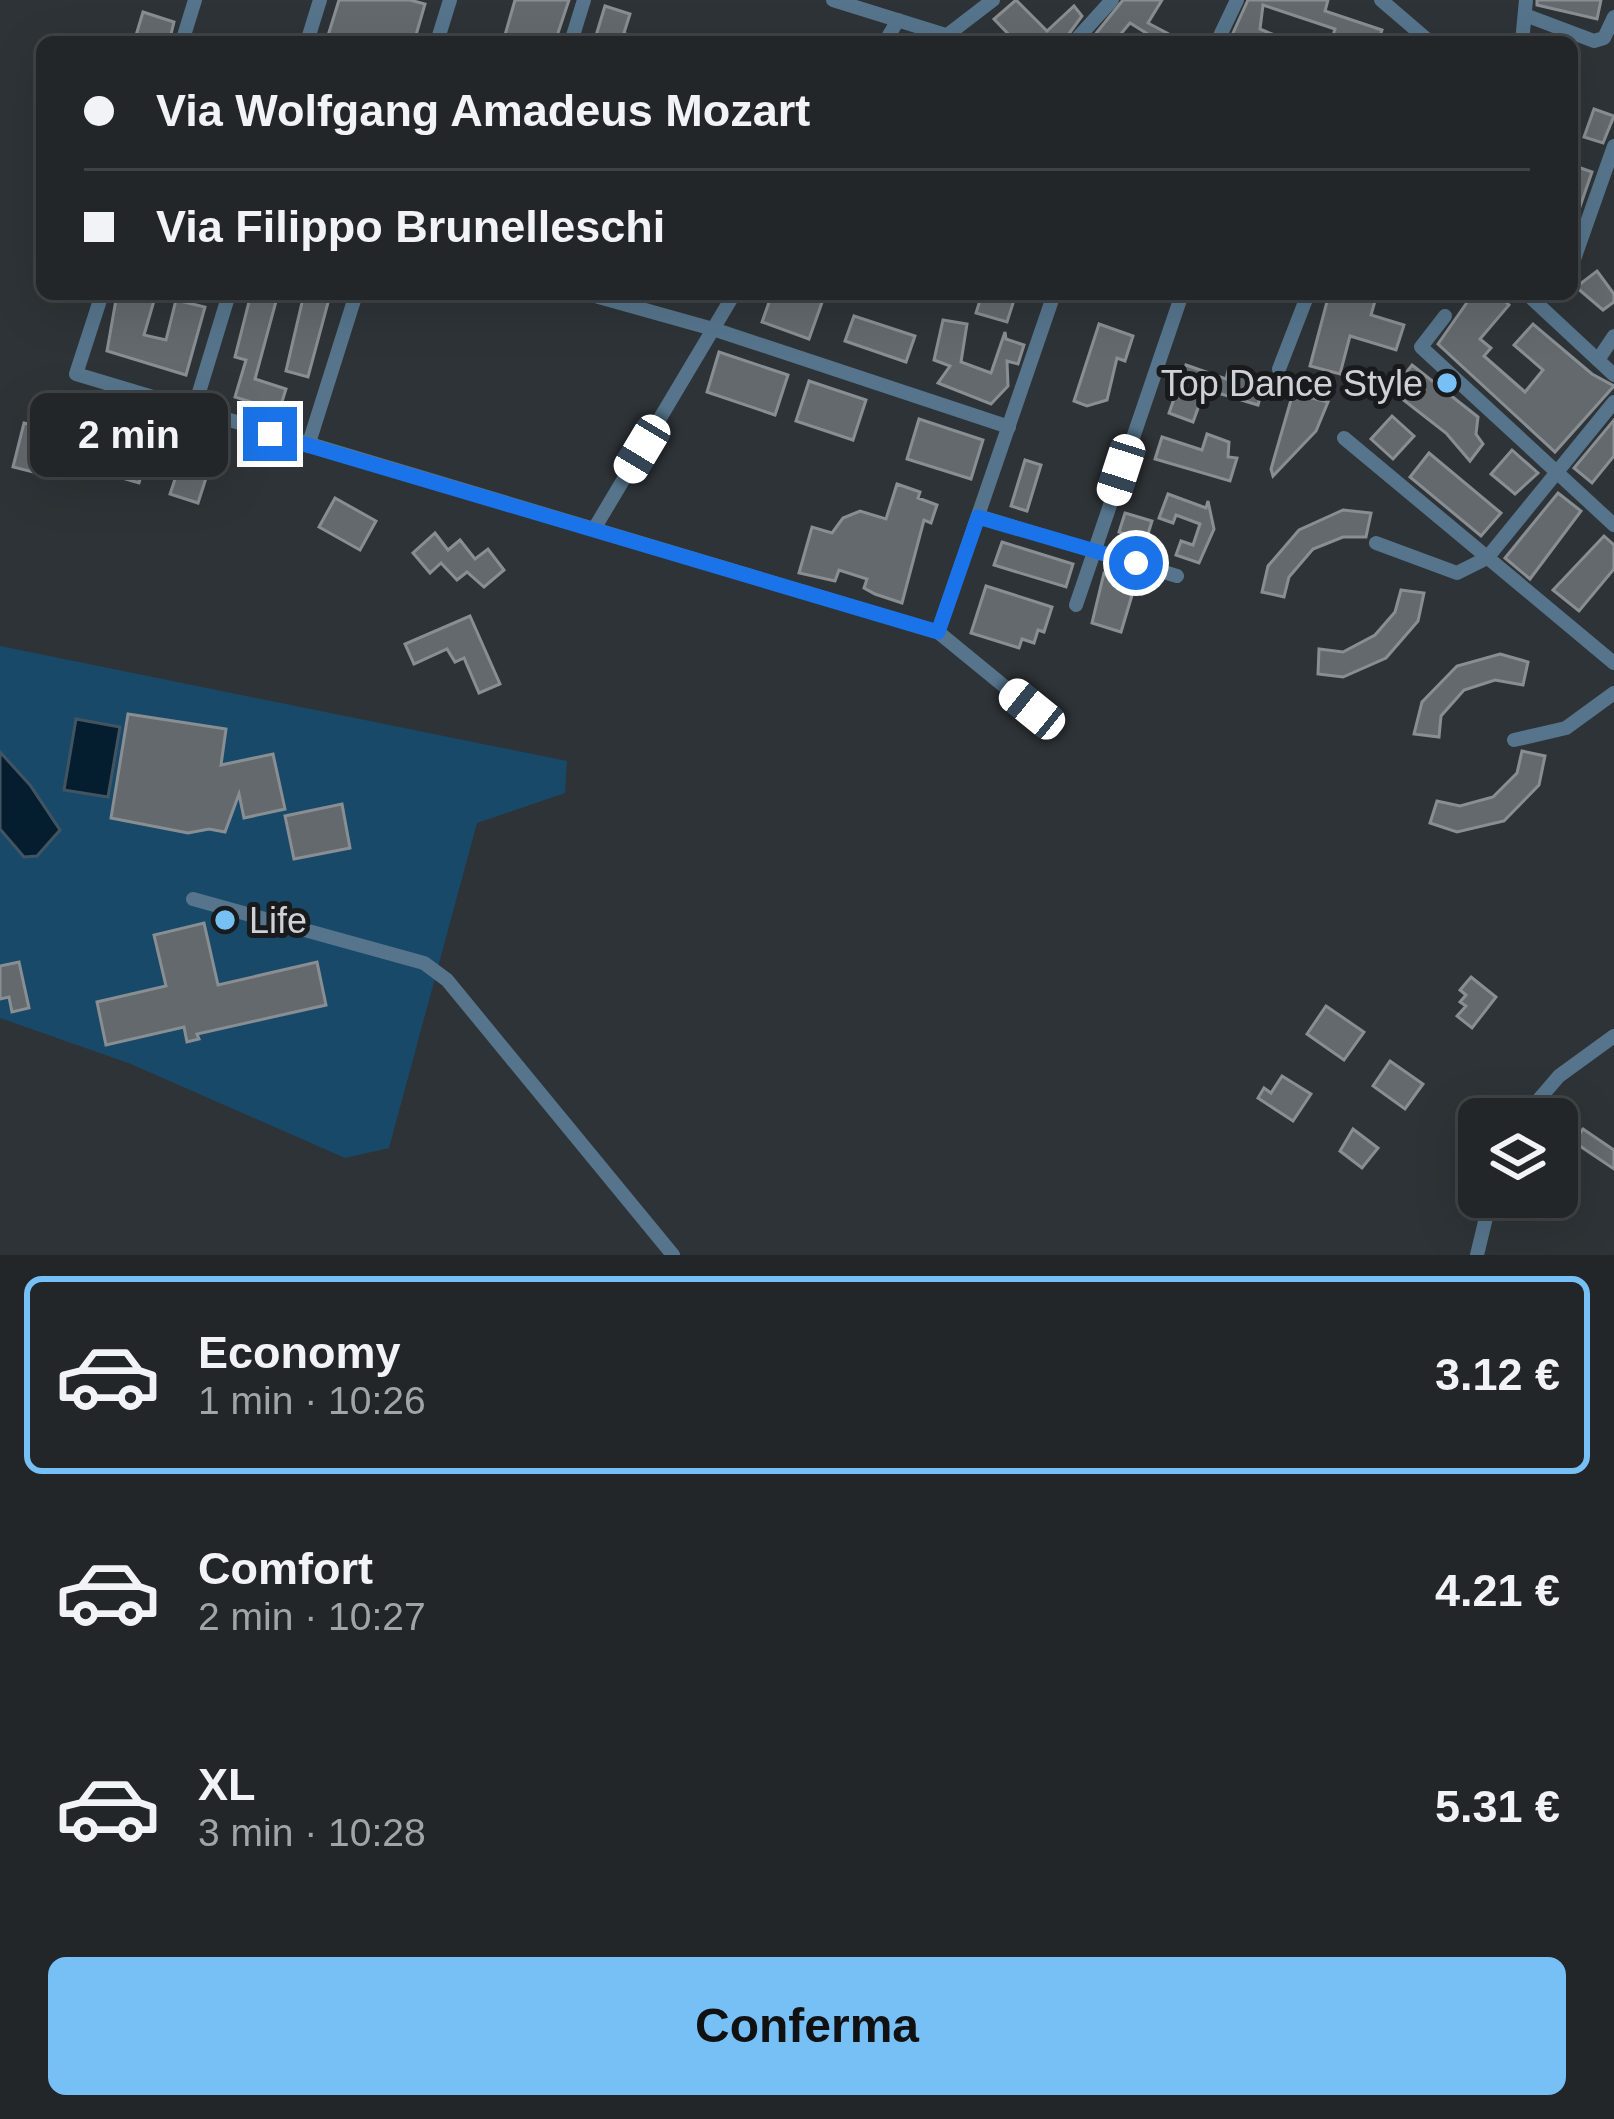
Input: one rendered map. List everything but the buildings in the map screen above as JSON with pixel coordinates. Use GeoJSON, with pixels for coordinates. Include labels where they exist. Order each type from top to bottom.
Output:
{"type":"FeatureCollection","features":[{"type":"Feature","properties":{"kind":"street"},"geometry":{"type":"LineString","coordinates":[[184,36],[195,0]]}},
{"type":"Feature","properties":{"kind":"street"},"geometry":{"type":"LineString","coordinates":[[310,36],[320,0]]}},
{"type":"Feature","properties":{"kind":"street"},"geometry":{"type":"LineString","coordinates":[[438,36],[450,0]]}},
{"type":"Feature","properties":{"kind":"street"},"geometry":{"type":"LineString","coordinates":[[574,36],[584,0]]}},
{"type":"Feature","properties":{"kind":"street"},"geometry":{"type":"LineString","coordinates":[[833,0],[946,36],[992,0]]}},
{"type":"Feature","properties":{"kind":"street"},"geometry":{"type":"LineString","coordinates":[[1079,36],[1112,0]]}},
{"type":"Feature","properties":{"kind":"street"},"geometry":{"type":"LineString","coordinates":[[1220,36],[1237,0]]}},
{"type":"Feature","properties":{"kind":"street"},"geometry":{"type":"LineString","coordinates":[[1381,0],[1423,36]]}},
{"type":"Feature","properties":{"kind":"street"},"geometry":{"type":"LineString","coordinates":[[1525,8],[1594,40],[1604,38],[1614,17]]}},
{"type":"Feature","properties":{"kind":"street"},"geometry":{"type":"LineString","coordinates":[[889,36],[898,20]]}},
{"type":"Feature","properties":{"kind":"street"},"geometry":{"type":"LineString","coordinates":[[1578,248],[1614,146]]}},
{"type":"Feature","properties":{"kind":"street"},"geometry":{"type":"LineString","coordinates":[[100,300],[76,374],[938,632],[1032,709]]}},
{"type":"Feature","properties":{"kind":"street"},"geometry":{"type":"LineString","coordinates":[[193,412],[228,300]]}},
{"type":"Feature","properties":{"kind":"street"},"geometry":{"type":"LineString","coordinates":[[308,446],[354,300]]}},
{"type":"Feature","properties":{"kind":"street"},"geometry":{"type":"LineString","coordinates":[[609,300],[713,329],[1009,427]]}},
{"type":"Feature","properties":{"kind":"street"},"geometry":{"type":"LineString","coordinates":[[594,529],[730,300]]}},
{"type":"Feature","properties":{"kind":"street"},"geometry":{"type":"LineString","coordinates":[[938,632],[1052,300]]}},
{"type":"Feature","properties":{"kind":"street"},"geometry":{"type":"LineString","coordinates":[[1076,605],[1180,300]]}},
{"type":"Feature","properties":{"kind":"street"},"geometry":{"type":"LineString","coordinates":[[1279,369],[1306,300]]}},
{"type":"Feature","properties":{"kind":"street"},"geometry":{"type":"LineString","coordinates":[[1533,300],[1614,375]]}},
{"type":"Feature","properties":{"kind":"street"},"geometry":{"type":"LineString","coordinates":[[1542,308],[1549,300]]}},
{"type":"Feature","properties":{"kind":"street"},"geometry":{"type":"LineString","coordinates":[[1445,316],[1421,347],[1614,525]]}},
{"type":"Feature","properties":{"kind":"street"},"geometry":{"type":"LineString","coordinates":[[1598,360],[1614,336]]}},
{"type":"Feature","properties":{"kind":"street"},"geometry":{"type":"LineString","coordinates":[[1376,543],[1456,573],[1487,558],[1614,402]]}},
{"type":"Feature","properties":{"kind":"street"},"geometry":{"type":"LineString","coordinates":[[1344,439],[1614,663]]}},
{"type":"Feature","properties":{"kind":"street"},"geometry":{"type":"LineString","coordinates":[[978,517],[1177,576]]}},
{"type":"Feature","properties":{"kind":"street"},"geometry":{"type":"LineString","coordinates":[[1514,740],[1566,728],[1614,693]]}},
{"type":"Feature","properties":{"kind":"street"},"geometry":{"type":"LineString","coordinates":[[193,899],[424,963],[447,980],[673,1255]]}},
{"type":"Feature","properties":{"kind":"street"},"geometry":{"type":"LineString","coordinates":[[1538,1098],[1614,1036]]}},
{"type":"Feature","properties":{"kind":"street"},"geometry":{"type":"LineString","coordinates":[[1477,1255],[1486,1218]]}},
{"type":"Feature","properties":{"kind":"shaded area","name":"Life"},"geometry":{"type":"Polygon","coordinates":[[[0,646],[567,761],[565,793],[477,823],[389,1148],[345,1158],[131,1064],[0,1018],[0,646]]]}},
{"type":"Feature","properties":{"kind":"shaded area"},"geometry":{"type":"Polygon","coordinates":[[[76,719],[120,727],[108,797],[64,790],[76,719]]]}},
{"type":"Feature","properties":{"kind":"shaded area"},"geometry":{"type":"Polygon","coordinates":[[[0,752],[30,785],[60,830],[37,856],[24,857],[0,829],[0,752]]]}},
{"type":"Feature","properties":{"kind":"place","name":"Top Dance Style"},"geometry":{"type":"Point","coordinates":[1447,383]}},
{"type":"Feature","properties":{"kind":"place","name":"Life"},"geometry":{"type":"Point","coordinates":[225,920]}},
{"type":"Feature","properties":{"kind":"route"},"geometry":{"type":"LineString","coordinates":[[270,434],[938,632],[978,517],[1136,563]]}}]}
